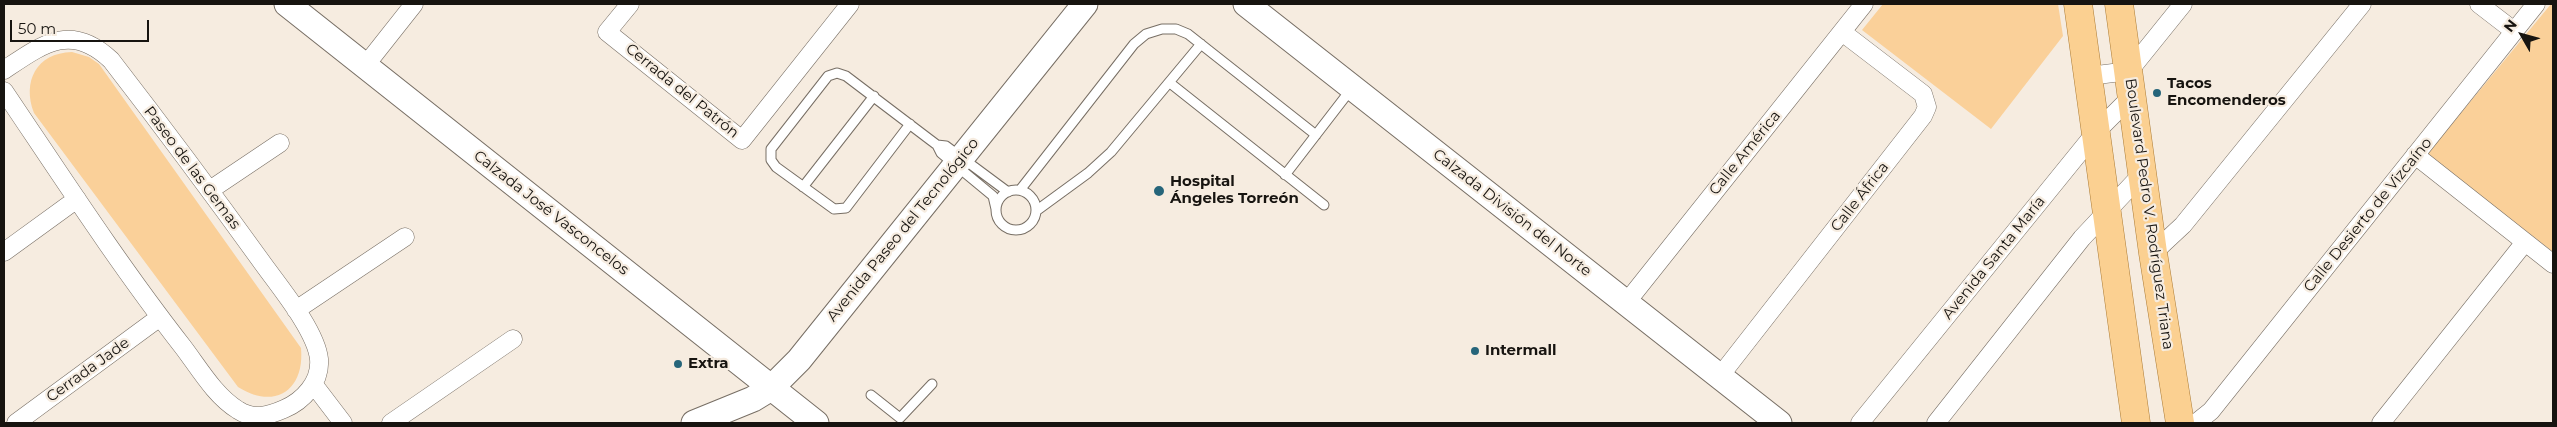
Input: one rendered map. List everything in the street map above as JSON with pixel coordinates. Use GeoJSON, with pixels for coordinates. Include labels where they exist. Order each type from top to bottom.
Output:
{"type":"FeatureCollection","features":[{"type":"Feature","properties":{"kind":"main road","name":"Calzada José Vasconcelos"},"geometry":{"type":"LineString","coordinates":[[286,4],[816,423]]}},
{"type":"Feature","properties":{"kind":"main road","name":"Avenida Paseo del Tecnológico"},"geometry":{"type":"LineString","coordinates":[[694,423],[734,408],[771,388],[798,360],[1085,4]]}},
{"type":"Feature","properties":{"kind":"main road","name":"Calzada División del Norte"},"geometry":{"type":"LineString","coordinates":[[1246,4],[1779,423]]}},
{"type":"Feature","properties":{"kind":"main road"},"geometry":{"type":"LineString","coordinates":[[2078,4],[2136,423]]}},
{"type":"Feature","properties":{"kind":"main road","name":"Boulevard Pedro V. Rodríguez Triana"},"geometry":{"type":"LineString","coordinates":[[2119,4],[2153,252],[2180,423]]}},
{"type":"Feature","properties":{"kind":"street"},"geometry":{"type":"LineString","coordinates":[[365,66],[414,4]]}},
{"type":"Feature","properties":{"kind":"street","name":"Cerrada del Patrón"},"geometry":{"type":"LineString","coordinates":[[630,4],[607,32],[742,140],[850,4]]}},
{"type":"Feature","properties":{"kind":"street","name":"Calle América"},"geometry":{"type":"LineString","coordinates":[[1626,303],[1864,4]]}},
{"type":"Feature","properties":{"kind":"street","name":"Avenida Santa María"},"geometry":{"type":"LineString","coordinates":[[1860,423],[2096,132],[2183,4]]}},
{"type":"Feature","properties":{"kind":"street"},"geometry":{"type":"LineString","coordinates":[[2153,252],[2183,225],[2362,4]]}},
{"type":"Feature","properties":{"kind":"street"},"geometry":{"type":"LineString","coordinates":[[2479,4],[2514,31]]}},
{"type":"Feature","properties":{"kind":"street","name":"Calle Desierto de Vizcaíno"},"geometry":{"type":"LineString","coordinates":[[2196,423],[2211,411],[2536,4]]}},
{"type":"Feature","properties":{"kind":"street","name":"Calle África"},"geometry":{"type":"LineString","coordinates":[[1720,376],[1923,116],[1927,107],[1923,94],[1842,32]]}},
{"type":"Feature","properties":{"kind":"street","name":"Paseo de las Gemas"},"geometry":{"type":"LineString","coordinates":[[4,70],[50,41],[69,38],[83,40],[98,47],[111,60],[210,190],[296,310],[313,341],[319,358],[318,373],[314,385]]}},
{"type":"Feature","properties":{"kind":"street"},"geometry":{"type":"LineString","coordinates":[[2089,76],[2131,83]]}},
{"type":"Feature","properties":{"kind":"street"},"geometry":{"type":"LineString","coordinates":[[4,91],[160,317],[223,398],[252,420],[274,419],[299,400],[314,385],[343,423]]}},
{"type":"Feature","properties":{"kind":"street"},"geometry":{"type":"LineString","coordinates":[[210,190],[280,143]]}},
{"type":"Feature","properties":{"kind":"street"},"geometry":{"type":"LineString","coordinates":[[2415,155],[2553,264]]}},
{"type":"Feature","properties":{"kind":"street"},"geometry":{"type":"LineString","coordinates":[[1936,423],[2082,238],[2142,174]]}},
{"type":"Feature","properties":{"kind":"street"},"geometry":{"type":"LineString","coordinates":[[4,252],[77,199]]}},
{"type":"Feature","properties":{"kind":"street"},"geometry":{"type":"LineString","coordinates":[[296,310],[406,236]]}},
{"type":"Feature","properties":{"kind":"street"},"geometry":{"type":"LineString","coordinates":[[2381,423],[2525,242]]}},
{"type":"Feature","properties":{"kind":"street","name":"Cerrada Jade"},"geometry":{"type":"LineString","coordinates":[[16,423],[160,317]]}},
{"type":"Feature","properties":{"kind":"street"},"geometry":{"type":"LineString","coordinates":[[391,423],[513,340]]}},
{"type":"Feature","properties":{"kind":"lane"},"geometry":{"type":"LineString","coordinates":[[1020,190],[1134,44],[1146,34],[1162,29],[1176,29],[1188,34],[1316,135]]}},
{"type":"Feature","properties":{"kind":"lane"},"geometry":{"type":"LineString","coordinates":[[1036,211],[1088,173],[1111,152],[1201,44]]}},
{"type":"Feature","properties":{"kind":"lane"},"geometry":{"type":"LineString","coordinates":[[910,124],[846,208],[834,210],[776,168],[771,160],[772,150],[828,76],[837,73],[846,76],[874,96],[910,124],[937,145],[941,153],[958,161],[1008,192]]}},
{"type":"Feature","properties":{"kind":"lane"},"geometry":{"type":"LineString","coordinates":[[1170,83],[1324,205]]}},
{"type":"Feature","properties":{"kind":"lane"},"geometry":{"type":"LineString","coordinates":[[1285,175],[1353,88]]}},
{"type":"Feature","properties":{"kind":"lane"},"geometry":{"type":"LineString","coordinates":[[803,187],[874,96]]}},
{"type":"Feature","properties":{"kind":"lane"},"geometry":{"type":"LineString","coordinates":[[958,161],[993,196],[996,211],[999,221],[1006,228],[1016,230],[1026,228],[1033,221],[1036,211],[1034,202],[1028,194],[1020,190],[1008,192],[998,202],[996,211]]}},
{"type":"Feature","properties":{"kind":"lane"},"geometry":{"type":"LineString","coordinates":[[872,395],[900,418],[932,384]]}},
{"type":"Feature","properties":{"kind":"shaded area"},"geometry":{"type":"Polygon","coordinates":[[[1883,4],[2058,4],[2063,36],[1991,129],[1862,30],[1883,4]]]}},
{"type":"Feature","properties":{"kind":"shaded area"},"geometry":{"type":"Polygon","coordinates":[[[2551,4],[2553,4],[2553,252],[2427,154],[2551,4]]]}},
{"type":"Feature","properties":{"kind":"shaded area"},"geometry":{"type":"Polygon","coordinates":[[[72,52],[89,57],[99,64],[301,348],[301,363],[298,375],[292,385],[284,392],[275,396],[264,397],[251,394],[238,387],[34,113],[30,91],[31,80],[35,71],[49,58],[72,52]]]}},
{"type":"Feature","properties":{"kind":"place","name":"Tacos Encomenderos"},"geometry":{"type":"Point","coordinates":[2157,93]}},
{"type":"Feature","properties":{"kind":"place","name":"Hospital Ángeles Torreón"},"geometry":{"type":"Point","coordinates":[1159,191]}},
{"type":"Feature","properties":{"kind":"place","name":"Intermall"},"geometry":{"type":"Point","coordinates":[1475,351]}},
{"type":"Feature","properties":{"kind":"place","name":"Extra"},"geometry":{"type":"Point","coordinates":[678,364]}}]}
